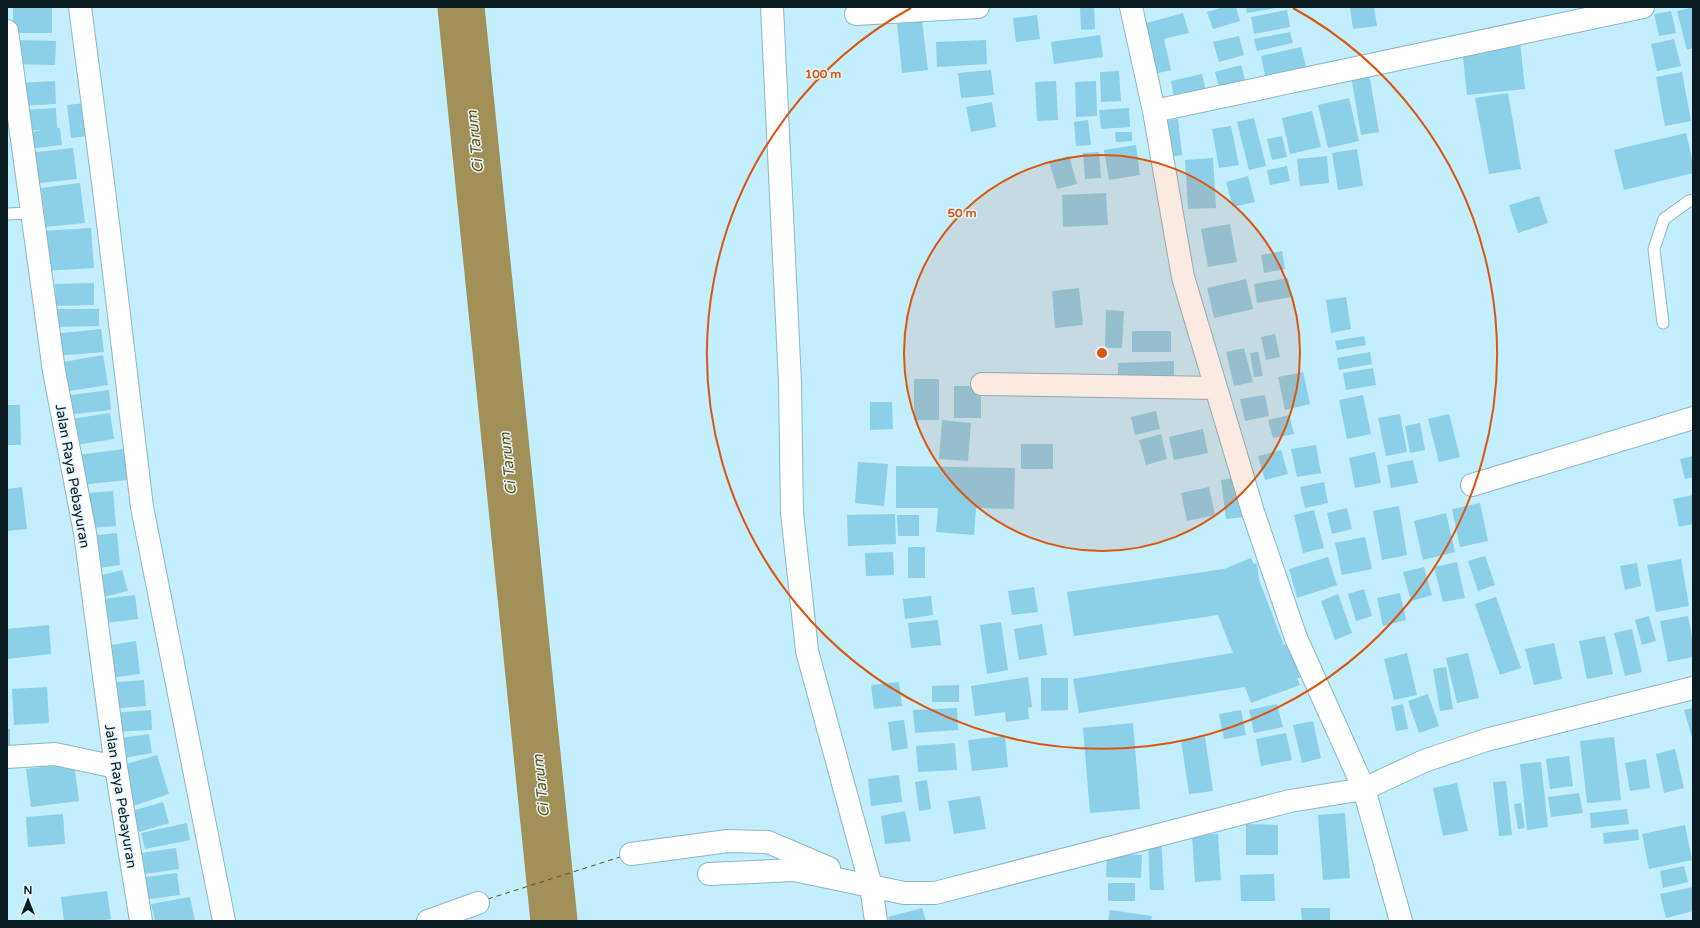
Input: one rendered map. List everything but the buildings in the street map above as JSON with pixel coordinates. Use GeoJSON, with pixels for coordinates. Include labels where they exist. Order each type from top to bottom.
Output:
{"type":"FeatureCollection","features":[{"type":"Feature","properties":{"kind":"street"},"geometry":{"type":"LineString","coordinates":[[80,7],[104,190],[142,507],[224,921]]}},
{"type":"Feature","properties":{"kind":"street"},"geometry":{"type":"LineString","coordinates":[[772,7],[789,376],[792,513],[807,651],[871,886],[876,921]]}},
{"type":"Feature","properties":{"kind":"street"},"geometry":{"type":"LineString","coordinates":[[856,14],[978,7]]}},
{"type":"Feature","properties":{"kind":"street"},"geometry":{"type":"LineString","coordinates":[[1131,7],[1154,111],[1183,277],[1253,512],[1296,638],[1364,789],[1401,921]]}},
{"type":"Feature","properties":{"kind":"street"},"geometry":{"type":"LineString","coordinates":[[1154,111],[1644,7]]}},
{"type":"Feature","properties":{"kind":"street","name":"Jalan Raya Pebayuran"},"geometry":{"type":"LineString","coordinates":[[7,31],[54,371],[85,533],[116,767],[141,921]]}},
{"type":"Feature","properties":{"kind":"street"},"geometry":{"type":"LineString","coordinates":[[982,384],[1216,388]]}},
{"type":"Feature","properties":{"kind":"street"},"geometry":{"type":"LineString","coordinates":[[1472,485],[1693,418]]}},
{"type":"Feature","properties":{"kind":"street"},"geometry":{"type":"LineString","coordinates":[[709,874],[794,870],[904,893],[935,893],[1290,801],[1364,789],[1424,761],[1486,740],[1693,688]]}},
{"type":"Feature","properties":{"kind":"street"},"geometry":{"type":"LineString","coordinates":[[7,757],[55,754],[116,767]]}},
{"type":"Feature","properties":{"kind":"street"},"geometry":{"type":"LineString","coordinates":[[631,854],[728,841],[768,842],[871,886]]}},
{"type":"Feature","properties":{"kind":"street"},"geometry":{"type":"LineString","coordinates":[[428,921],[478,903]]}},
{"type":"Feature","properties":{"kind":"lane"},"geometry":{"type":"LineString","coordinates":[[1663,323],[1654,249],[1664,220],[1689,201],[1693,200]]}},
{"type":"Feature","properties":{"kind":"lane"},"geometry":{"type":"LineString","coordinates":[[7,214],[32,213]]}},
{"type":"Feature","properties":{"kind":"waterway","name":"Ci Tarum"},"geometry":{"type":"LineString","coordinates":[[461,7],[554,921]]}},
{"type":"Feature","properties":{"kind":"ferry route"},"geometry":{"type":"LineString","coordinates":[[488,899],[620,857]]}}]}
